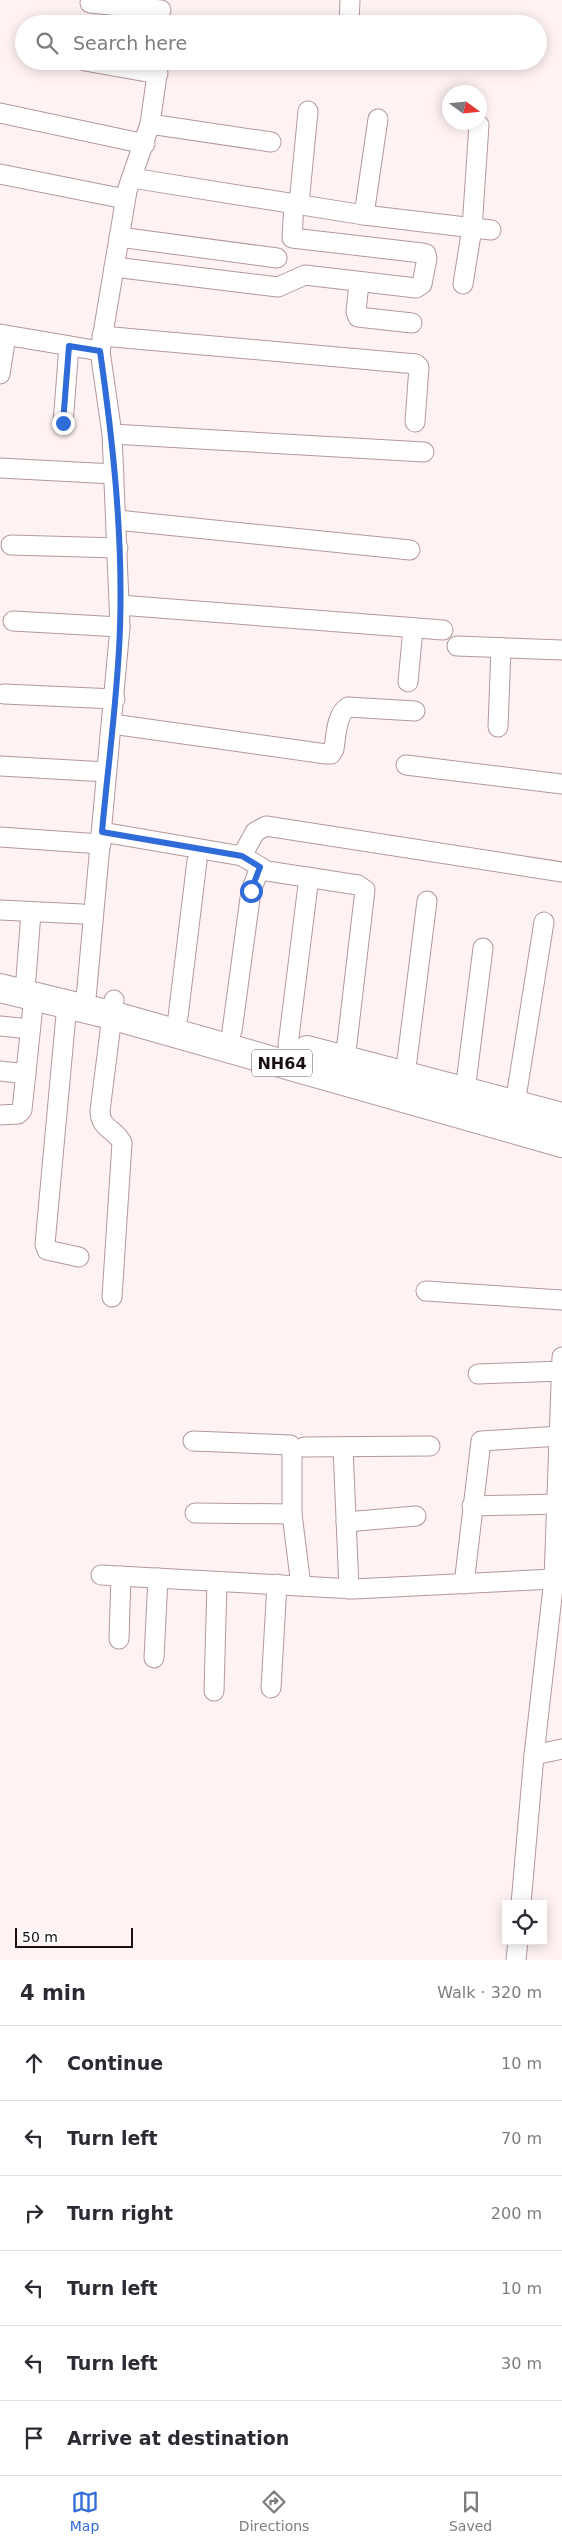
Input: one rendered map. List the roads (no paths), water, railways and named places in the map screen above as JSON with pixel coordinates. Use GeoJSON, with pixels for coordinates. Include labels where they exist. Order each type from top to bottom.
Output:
{"type":"FeatureCollection","features":[{"type":"Feature","properties":{"kind":"highway","name":"NH64"},"geometry":{"type":"LineString","coordinates":[[0,988],[20,982],[562,1143]]}},
{"type":"Feature","properties":{"kind":"highway","name":"NH64"},"geometry":{"type":"LineString","coordinates":[[93,1004],[178,1017],[562,1117]]}},
{"type":"Feature","properties":{"kind":"street"},"geometry":{"type":"LineString","coordinates":[[349,15],[350,0]]}},
{"type":"Feature","properties":{"kind":"street"},"geometry":{"type":"LineString","coordinates":[[90,3],[161,11]]}},
{"type":"Feature","properties":{"kind":"street"},"geometry":{"type":"LineString","coordinates":[[112,1297],[122,1143],[119,1136],[104,1126],[100,1120],[93,1004],[102,838],[115,699],[120,604],[112,434],[101,344],[125,199],[145,144],[150,124],[158,70]]}},
{"type":"Feature","properties":{"kind":"street"},"geometry":{"type":"LineString","coordinates":[[114,267],[278,287],[305,275],[359,283],[419,288],[422,284],[426,254],[296,240],[291,235],[308,111]]}},
{"type":"Feature","properties":{"kind":"street"},"geometry":{"type":"LineString","coordinates":[[0,113],[145,144]]}},
{"type":"Feature","properties":{"kind":"street"},"geometry":{"type":"LineString","coordinates":[[364,214],[378,119]]}},
{"type":"Feature","properties":{"kind":"street"},"geometry":{"type":"LineString","coordinates":[[150,124],[271,142]]}},
{"type":"Feature","properties":{"kind":"street"},"geometry":{"type":"LineString","coordinates":[[463,284],[472,228],[479,130]]}},
{"type":"Feature","properties":{"kind":"street"},"geometry":{"type":"LineString","coordinates":[[0,174],[125,199]]}},
{"type":"Feature","properties":{"kind":"street"},"geometry":{"type":"LineString","coordinates":[[132,178],[364,214],[491,230]]}},
{"type":"Feature","properties":{"kind":"street"},"geometry":{"type":"LineString","coordinates":[[119,237],[277,258]]}},
{"type":"Feature","properties":{"kind":"street"},"geometry":{"type":"LineString","coordinates":[[359,283],[356,312],[358,317],[412,323]]}},
{"type":"Feature","properties":{"kind":"street"},"geometry":{"type":"LineString","coordinates":[[0,374],[3,335],[69,346],[101,344],[416,364],[418,367],[416,422]]}},
{"type":"Feature","properties":{"kind":"street"},"geometry":{"type":"LineString","coordinates":[[63,423],[69,346]]}},
{"type":"Feature","properties":{"kind":"street"},"geometry":{"type":"LineString","coordinates":[[112,434],[424,452]]}},
{"type":"Feature","properties":{"kind":"street"},"geometry":{"type":"LineString","coordinates":[[0,468],[114,474]]}},
{"type":"Feature","properties":{"kind":"street"},"geometry":{"type":"LineString","coordinates":[[117,520],[410,550]]}},
{"type":"Feature","properties":{"kind":"street"},"geometry":{"type":"LineString","coordinates":[[11,545],[118,548]]}},
{"type":"Feature","properties":{"kind":"street"},"geometry":{"type":"LineString","coordinates":[[120,604],[443,630]]}},
{"type":"Feature","properties":{"kind":"street"},"geometry":{"type":"LineString","coordinates":[[13,621],[120,628]]}},
{"type":"Feature","properties":{"kind":"street"},"geometry":{"type":"LineString","coordinates":[[408,682],[413,629]]}},
{"type":"Feature","properties":{"kind":"street"},"geometry":{"type":"LineString","coordinates":[[457,646],[562,650]]}},
{"type":"Feature","properties":{"kind":"street"},"geometry":{"type":"LineString","coordinates":[[498,727],[501,648]]}},
{"type":"Feature","properties":{"kind":"street"},"geometry":{"type":"LineString","coordinates":[[4,694],[115,699]]}},
{"type":"Feature","properties":{"kind":"street"},"geometry":{"type":"LineString","coordinates":[[112,724],[331,754],[334,749],[343,710],[348,708],[415,711]]}},
{"type":"Feature","properties":{"kind":"street"},"geometry":{"type":"LineString","coordinates":[[406,765],[562,784]]}},
{"type":"Feature","properties":{"kind":"street"},"geometry":{"type":"LineString","coordinates":[[0,766],[107,772]]}},
{"type":"Feature","properties":{"kind":"street"},"geometry":{"type":"LineString","coordinates":[[242,856],[255,832],[266,826],[562,872]]}},
{"type":"Feature","properties":{"kind":"street"},"geometry":{"type":"LineString","coordinates":[[0,837],[102,838],[242,856],[267,871],[358,885],[365,890],[345,1060]]}},
{"type":"Feature","properties":{"kind":"street"},"geometry":{"type":"LineString","coordinates":[[178,1017],[197,861]]}},
{"type":"Feature","properties":{"kind":"street"},"geometry":{"type":"LineString","coordinates":[[232,1031],[251,891],[260,867]]}},
{"type":"Feature","properties":{"kind":"street"},"geometry":{"type":"LineString","coordinates":[[288,1045],[309,877]]}},
{"type":"Feature","properties":{"kind":"street"},"geometry":{"type":"LineString","coordinates":[[405,1076],[427,901]]}},
{"type":"Feature","properties":{"kind":"street"},"geometry":{"type":"LineString","coordinates":[[0,910],[82,914]]}},
{"type":"Feature","properties":{"kind":"street"},"geometry":{"type":"LineString","coordinates":[[0,1115],[18,1114],[22,1110],[30,1029],[20,982],[31,912]]}},
{"type":"Feature","properties":{"kind":"street"},"geometry":{"type":"LineString","coordinates":[[515,1104],[544,922]]}},
{"type":"Feature","properties":{"kind":"street"},"geometry":{"type":"LineString","coordinates":[[465,1092],[483,948]]}},
{"type":"Feature","properties":{"kind":"street"},"geometry":{"type":"LineString","coordinates":[[79,1257],[47,1250],[45,1244],[93,1004]]}},
{"type":"Feature","properties":{"kind":"street"},"geometry":{"type":"LineString","coordinates":[[0,1026],[30,1029]]}},
{"type":"Feature","properties":{"kind":"street"},"geometry":{"type":"LineString","coordinates":[[0,1071],[26,1074]]}},
{"type":"Feature","properties":{"kind":"street"},"geometry":{"type":"LineString","coordinates":[[426,1292],[562,1300]]}},
{"type":"Feature","properties":{"kind":"street"},"geometry":{"type":"LineString","coordinates":[[478,1374],[562,1366],[561,1442],[554,1579],[534,1755],[521,1900]]}},
{"type":"Feature","properties":{"kind":"street"},"geometry":{"type":"LineString","coordinates":[[193,1441],[290,1444],[292,1451],[292,1514],[301,1586]]}},
{"type":"Feature","properties":{"kind":"street"},"geometry":{"type":"LineString","coordinates":[[464,1584],[481,1441],[561,1442]]}},
{"type":"Feature","properties":{"kind":"street"},"geometry":{"type":"LineString","coordinates":[[304,1447],[430,1446]]}},
{"type":"Feature","properties":{"kind":"street"},"geometry":{"type":"LineString","coordinates":[[343,1447],[349,1589]]}},
{"type":"Feature","properties":{"kind":"street"},"geometry":{"type":"LineString","coordinates":[[472,1506],[557,1504]]}},
{"type":"Feature","properties":{"kind":"street"},"geometry":{"type":"LineString","coordinates":[[195,1513],[292,1514]]}},
{"type":"Feature","properties":{"kind":"street"},"geometry":{"type":"LineString","coordinates":[[346,1522],[416,1516]]}},
{"type":"Feature","properties":{"kind":"street"},"geometry":{"type":"LineString","coordinates":[[101,1575],[349,1589],[554,1579]]}},
{"type":"Feature","properties":{"kind":"street"},"geometry":{"type":"LineString","coordinates":[[119,1639],[121,1576]]}},
{"type":"Feature","properties":{"kind":"street"},"geometry":{"type":"LineString","coordinates":[[154,1658],[158,1578]]}},
{"type":"Feature","properties":{"kind":"street"},"geometry":{"type":"LineString","coordinates":[[214,1691],[217,1582]]}},
{"type":"Feature","properties":{"kind":"street"},"geometry":{"type":"LineString","coordinates":[[271,1688],[277,1584]]}},
{"type":"Feature","properties":{"kind":"street"},"geometry":{"type":"LineString","coordinates":[[534,1755],[562,1749]]}},
{"type":"Feature","properties":{"kind":"street"},"geometry":{"type":"LineString","coordinates":[[516,1960],[518,1945]]}}]}
